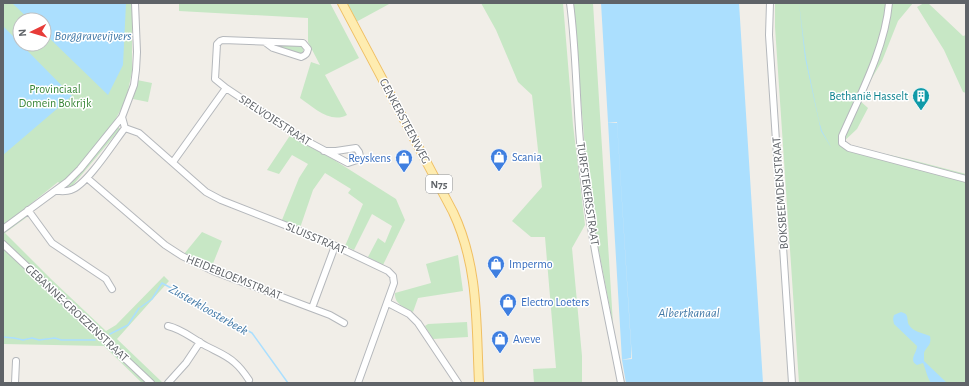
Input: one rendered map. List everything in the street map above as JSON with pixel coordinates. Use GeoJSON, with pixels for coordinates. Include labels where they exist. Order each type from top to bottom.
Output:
{"type":"FeatureCollection","features":[{"type":"Feature","properties":{"kind":"main road","name":"GENKERSTEENWEG"},"geometry":{"type":"LineString","coordinates":[[342,3],[453,212],[463,234],[470,259],[474,286],[479,383]]}},
{"type":"Feature","properties":{"kind":"street"},"geometry":{"type":"LineString","coordinates":[[3,229],[56,190],[80,169],[122,117],[134,84],[136,70],[137,52],[134,3]]}},
{"type":"Feature","properties":{"kind":"street","name":"TURFSTEKERSSTRAAT"},"geometry":{"type":"LineString","coordinates":[[570,3],[575,50],[582,162],[599,266],[621,383]]}},
{"type":"Feature","properties":{"kind":"street","name":"BOKSBEEMDENSTRAAT"},"geometry":{"type":"LineString","coordinates":[[770,3],[769,35],[792,383]]}},
{"type":"Feature","properties":{"kind":"street"},"geometry":{"type":"LineString","coordinates":[[889,3],[888,21],[878,51],[842,136],[842,143],[849,148],[966,179]]}},
{"type":"Feature","properties":{"kind":"street","name":"SPELVOJESTRAAT"},"geometry":{"type":"LineString","coordinates":[[264,42],[273,48],[301,57],[305,56],[308,49],[303,44],[264,42],[223,40],[217,44],[215,79],[301,138],[324,151],[348,163],[357,160],[360,156],[360,152],[356,148],[341,151],[324,151]]}},
{"type":"Feature","properties":{"kind":"street","name":"SPELVOJESTRAAT"},"geometry":{"type":"LineString","coordinates":[[173,162],[226,88]]}},
{"type":"Feature","properties":{"kind":"street"},"geometry":{"type":"LineString","coordinates":[[56,190],[63,192],[73,189],[87,178],[125,128],[122,117]]}},
{"type":"Feature","properties":{"kind":"street","name":"SLUISSTRAAT"},"geometry":{"type":"LineString","coordinates":[[125,128],[139,133],[206,192],[221,200],[335,246],[388,271],[393,276],[394,283],[388,303]]}},
{"type":"Feature","properties":{"kind":"street","name":"HEIDEBLOEMSTRAAT"},"geometry":{"type":"LineString","coordinates":[[87,178],[165,245],[182,256],[213,271],[330,315],[344,322]]}},
{"type":"Feature","properties":{"kind":"street"},"geometry":{"type":"LineString","coordinates":[[28,210],[52,243],[106,279],[112,289]]}},
{"type":"Feature","properties":{"kind":"street","name":"GEBANNE-GROEZENSTRAAT"},"geometry":{"type":"LineString","coordinates":[[3,244],[151,383]]}},
{"type":"Feature","properties":{"kind":"street"},"geometry":{"type":"LineString","coordinates":[[312,308],[335,246]]}},
{"type":"Feature","properties":{"kind":"street"},"geometry":{"type":"LineString","coordinates":[[358,383],[388,303],[409,314],[418,323],[458,383]]}},
{"type":"Feature","properties":{"kind":"street"},"geometry":{"type":"LineString","coordinates":[[168,326],[190,335],[228,357],[236,363],[249,380]]}},
{"type":"Feature","properties":{"kind":"street"},"geometry":{"type":"LineString","coordinates":[[168,383],[186,363],[200,342]]}},
{"type":"Feature","properties":{"kind":"street"},"geometry":{"type":"LineString","coordinates":[[15,383],[16,361]]}},
{"type":"Feature","properties":{"kind":"green space","name":"Provinciaal Domein Bokrijk"},"geometry":{"type":"Polygon","coordinates":[[[3,3],[132,3],[132,72],[126,100],[114,122],[120,129],[73,185],[66,188],[58,182],[23,210],[27,217],[5,233],[106,331],[116,325],[164,276],[169,281],[117,339],[163,383],[142,383],[104,346],[3,344],[3,3]]]}},
{"type":"Feature","properties":{"kind":"green space"},"geometry":{"type":"Polygon","coordinates":[[[179,3],[330,3],[359,58],[325,75],[347,115],[341,117],[328,116],[316,110],[300,98],[311,62],[320,65],[308,42],[308,18],[179,11],[179,3]]]}},
{"type":"Feature","properties":{"kind":"green space"},"geometry":{"type":"Polygon","coordinates":[[[346,3],[391,3],[356,22],[346,3]]]}},
{"type":"Feature","properties":{"kind":"green space"},"geometry":{"type":"Polygon","coordinates":[[[481,3],[563,3],[573,125],[585,225],[572,248],[582,356],[582,383],[534,383],[533,369],[556,368],[545,237],[531,237],[512,221],[542,187],[532,95],[518,82],[496,30],[481,3]]]}},
{"type":"Feature","properties":{"kind":"green space"},"geometry":{"type":"Polygon","coordinates":[[[573,3],[593,3],[613,324],[592,215],[588,185],[573,3]]]}},
{"type":"Feature","properties":{"kind":"green space"},"geometry":{"type":"Polygon","coordinates":[[[775,3],[913,3],[898,21],[882,61],[859,100],[868,108],[857,129],[841,144],[966,174],[966,383],[799,383],[775,27],[775,3]]]}},
{"type":"Feature","properties":{"kind":"green space"},"geometry":{"type":"Polygon","coordinates":[[[924,3],[928,3],[963,36],[966,35],[966,93],[963,92],[944,50],[917,7],[924,3]]]}},
{"type":"Feature","properties":{"kind":"green space"},"geometry":{"type":"Polygon","coordinates":[[[274,44],[301,45],[303,52],[300,54],[274,46],[274,44]]]}},
{"type":"Feature","properties":{"kind":"green space"},"geometry":{"type":"Polygon","coordinates":[[[137,80],[152,83],[148,102],[133,99],[137,80]]]}},
{"type":"Feature","properties":{"kind":"green space"},"geometry":{"type":"Polygon","coordinates":[[[291,134],[301,142],[331,158],[396,199],[405,220],[383,265],[368,257],[378,238],[385,243],[392,226],[372,214],[354,250],[345,246],[363,204],[348,193],[351,189],[325,173],[313,190],[300,228],[282,220],[299,178],[308,164],[292,155],[279,174],[267,170],[291,134]]]}},
{"type":"Feature","properties":{"kind":"green space"},"geometry":{"type":"Polygon","coordinates":[[[202,232],[222,241],[212,266],[184,254],[202,232]]]}},
{"type":"Feature","properties":{"kind":"green space"},"geometry":{"type":"Polygon","coordinates":[[[458,255],[463,291],[418,298],[413,312],[398,303],[395,293],[431,283],[426,264],[458,255]]]}},
{"type":"Feature","properties":{"kind":"green space"},"geometry":{"type":"Polygon","coordinates":[[[467,322],[468,337],[433,339],[425,326],[428,324],[467,322]]]}},
{"type":"Feature","properties":{"kind":"water","name":"Borggravevijvers"},"geometry":{"type":"Polygon","coordinates":[[[12,3],[126,3],[123,65],[108,95],[52,41],[52,12],[22,12],[12,3]]]}},
{"type":"Feature","properties":{"kind":"water","name":"Albertkanaal"},"geometry":{"type":"Polygon","coordinates":[[[601,3],[739,3],[763,383],[626,383],[622,360],[601,3]]]}},
{"type":"Feature","properties":{"kind":"water"},"geometry":{"type":"Polygon","coordinates":[[[799,3],[806,58],[819,121],[822,131],[832,149],[821,131],[805,58],[799,3]]]}},
{"type":"Feature","properties":{"kind":"water"},"geometry":{"type":"Polygon","coordinates":[[[3,26],[12,35],[12,52],[29,52],[72,96],[3,155],[3,26]]]}},
{"type":"Feature","properties":{"kind":"water"},"geometry":{"type":"Polygon","coordinates":[[[901,312],[907,315],[909,325],[913,329],[930,336],[930,344],[924,353],[924,361],[947,383],[931,383],[923,363],[917,365],[914,363],[913,359],[917,346],[894,324],[894,315],[901,312]]]}},
{"type":"Feature","properties":{"kind":"pier"},"geometry":{"type":"Polygon","coordinates":[[[617,122],[632,359],[621,360],[631,358],[631,346],[617,123],[606,123],[617,122]]]}},
{"type":"Feature","properties":{"kind":"waterway","name":"Zusterkloosterbeek"},"geometry":{"type":"LineString","coordinates":[[141,307],[152,299],[162,283],[252,333],[288,383]]}},
{"type":"Feature","properties":{"kind":"waterway","name":"Zusterkloosterbeek"},"geometry":{"type":"LineString","coordinates":[[110,334],[128,325],[139,308]]}},
{"type":"Feature","properties":{"kind":"waterway","name":"Zusterkloosterbeek"},"geometry":{"type":"LineString","coordinates":[[3,337],[23,340],[32,338],[39,340],[55,338],[61,340],[95,340]]}},
{"type":"Feature","properties":{"kind":"place","name":"Bethanië Hasselt"},"geometry":{"type":"Point","coordinates":[921,111]}},
{"type":"Feature","properties":{"kind":"place","name":"Scania"},"geometry":{"type":"Point","coordinates":[499,172]}},
{"type":"Feature","properties":{"kind":"place","name":"Reyskens"},"geometry":{"type":"Point","coordinates":[404,173]}},
{"type":"Feature","properties":{"kind":"place","name":"Impermo"},"geometry":{"type":"Point","coordinates":[496,279]}},
{"type":"Feature","properties":{"kind":"place","name":"Electro Loeters"},"geometry":{"type":"Point","coordinates":[508,317]}},
{"type":"Feature","properties":{"kind":"place","name":"Aveve"},"geometry":{"type":"Point","coordinates":[500,354]}}]}
